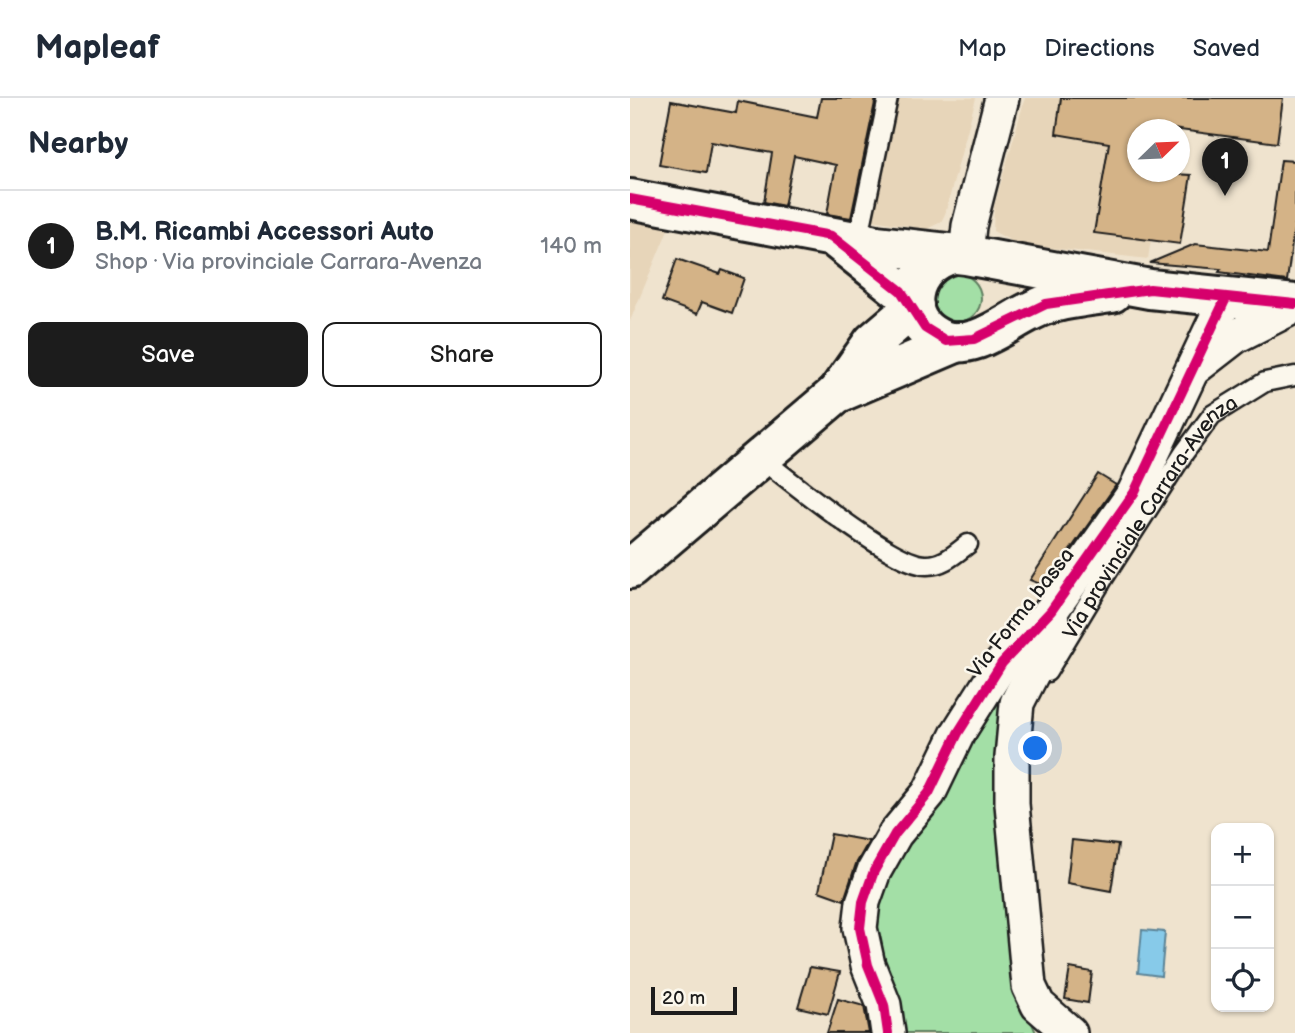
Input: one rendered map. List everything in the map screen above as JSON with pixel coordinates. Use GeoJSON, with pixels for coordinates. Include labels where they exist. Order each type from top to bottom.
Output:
{"type":"FeatureCollection","features":[{"type":"Feature","properties":{"kind":"main road"},"geometry":{"type":"LineString","coordinates":[[630,199],[845,239],[966,256],[1150,289],[1295,305]]}},
{"type":"Feature","properties":{"kind":"main road"},"geometry":{"type":"LineString","coordinates":[[845,239],[901,291],[914,307],[925,328],[935,336],[966,341],[993,324],[1001,300],[996,276],[966,256],[942,257],[922,271],[913,294],[914,307]]}},
{"type":"Feature","properties":{"kind":"main road"},"geometry":{"type":"LineString","coordinates":[[630,569],[836,394],[892,368],[966,341],[1046,304],[1150,289]]}},
{"type":"Feature","properties":{"kind":"main road"},"geometry":{"type":"LineString","coordinates":[[836,394],[873,342],[914,307]]}},
{"type":"Feature","properties":{"kind":"street"},"geometry":{"type":"LineString","coordinates":[[966,256],[969,226],[1002,98]]}},
{"type":"Feature","properties":{"kind":"street","name":"Via Forma bassa"},"geometry":{"type":"LineString","coordinates":[[888,1033],[884,1005],[868,965],[860,928],[863,902],[874,870],[895,834],[929,793],[958,733],[1002,663],[1051,611],[1134,493],[1226,298]]}},
{"type":"Feature","properties":{"kind":"street","name":"Via Forma bassa"},"geometry":{"type":"LineString","coordinates":[[1192,370],[1236,336],[1295,305]]}},
{"type":"Feature","properties":{"kind":"street","name":"Via Forma bassa"},"geometry":{"type":"LineString","coordinates":[[1051,611],[1053,632],[1017,703],[1012,804],[1029,986],[1038,1005],[1070,1033]]}},
{"type":"Feature","properties":{"kind":"lane"},"geometry":{"type":"LineString","coordinates":[[845,239],[888,98]]}},
{"type":"Feature","properties":{"kind":"lane","name":"Via provinciale Carrara-Avenza"},"geometry":{"type":"LineString","coordinates":[[1026,683],[1040,679],[1056,662],[1103,579],[1184,453],[1212,415],[1265,382],[1295,376]]}},
{"type":"Feature","properties":{"kind":"lane"},"geometry":{"type":"LineString","coordinates":[[760,457],[811,497],[915,564],[929,566],[946,561],[968,544]]}},
{"type":"Feature","properties":{"kind":"shaded area"},"geometry":{"type":"Polygon","coordinates":[[[889,98],[976,98],[945,214],[941,222],[927,229],[866,219],[889,98]]]}},
{"type":"Feature","properties":{"kind":"shaded area"},"geometry":{"type":"Polygon","coordinates":[[[1025,98],[1173,98],[1169,119],[1127,119],[1127,182],[1160,182],[1148,259],[1017,244],[993,231],[994,207],[1025,98]]]}},
{"type":"Feature","properties":{"kind":"shaded area"},"geometry":{"type":"Polygon","coordinates":[[[630,212],[672,220],[630,321],[630,212]]]}},
{"type":"Feature","properties":{"kind":"green space"},"geometry":{"type":"Polygon","coordinates":[[[957,274],[974,281],[981,298],[974,315],[957,322],[940,315],[933,298],[940,281],[957,274]]]}},
{"type":"Feature","properties":{"kind":"green space"},"geometry":{"type":"Polygon","coordinates":[[[998,685],[1007,690],[1013,977],[1036,1033],[901,1033],[872,923],[890,864],[998,685]]]}},
{"type":"Feature","properties":{"kind":"water"},"geometry":{"type":"Polygon","coordinates":[[[1142,930],[1165,932],[1161,976],[1138,973],[1142,930]]]}},
{"type":"Feature","properties":{"kind":"building"},"geometry":{"type":"Polygon","coordinates":[[[821,98],[876,98],[851,218],[827,214],[836,165],[794,156],[784,206],[764,202],[772,153],[711,142],[706,173],[659,165],[671,101],[736,113],[738,101],[817,117],[821,98]]]}},
{"type":"Feature","properties":{"kind":"building"},"geometry":{"type":"Polygon","coordinates":[[[1061,98],[1283,98],[1277,143],[1190,131],[1190,119],[1127,119],[1127,182],[1190,182],[1180,244],[1094,233],[1109,143],[1056,134],[1061,98]]]}},
{"type":"Feature","properties":{"kind":"building"},"geometry":{"type":"Polygon","coordinates":[[[1281,160],[1295,161],[1295,222],[1287,281],[1219,272],[1221,269],[1150,263],[1195,244],[1268,252],[1281,160]]]}},
{"type":"Feature","properties":{"kind":"building"},"geometry":{"type":"Polygon","coordinates":[[[677,259],[720,274],[722,270],[744,278],[732,313],[702,302],[697,314],[662,301],[677,259]]]}},
{"type":"Feature","properties":{"kind":"building"},"geometry":{"type":"Polygon","coordinates":[[[1098,474],[1116,485],[1045,586],[1030,580],[1098,474]]]}},
{"type":"Feature","properties":{"kind":"building"},"geometry":{"type":"Polygon","coordinates":[[[831,834],[869,841],[856,864],[844,900],[819,891],[831,834]]]}},
{"type":"Feature","properties":{"kind":"building"},"geometry":{"type":"Polygon","coordinates":[[[1072,840],[1118,845],[1111,891],[1067,883],[1072,840]]]}},
{"type":"Feature","properties":{"kind":"building"},"geometry":{"type":"Polygon","coordinates":[[[810,967],[840,972],[828,1014],[798,1007],[810,967]]]}},
{"type":"Feature","properties":{"kind":"building"},"geometry":{"type":"Polygon","coordinates":[[[1070,968],[1092,972],[1088,1003],[1065,999],[1070,968]]]}},
{"type":"Feature","properties":{"kind":"building"},"geometry":{"type":"Polygon","coordinates":[[[838,999],[864,1006],[869,1033],[827,1033],[838,999]]]}},
{"type":"Feature","properties":{"kind":"cycle path"},"geometry":{"type":"LineString","coordinates":[[630,199],[831,236],[901,291],[925,328],[946,341],[974,339],[1046,304],[1150,289],[1295,304]]}},
{"type":"Feature","properties":{"kind":"cycle path"},"geometry":{"type":"LineString","coordinates":[[888,1033],[884,1005],[868,965],[860,928],[863,902],[874,871],[895,834],[929,793],[958,733],[1002,663],[1051,611],[1134,493],[1226,298]]}},
{"type":"Feature","properties":{"kind":"place","name":"B.M. Ricambi Accessori Auto"},"geometry":{"type":"Point","coordinates":[1225,196]}}]}
